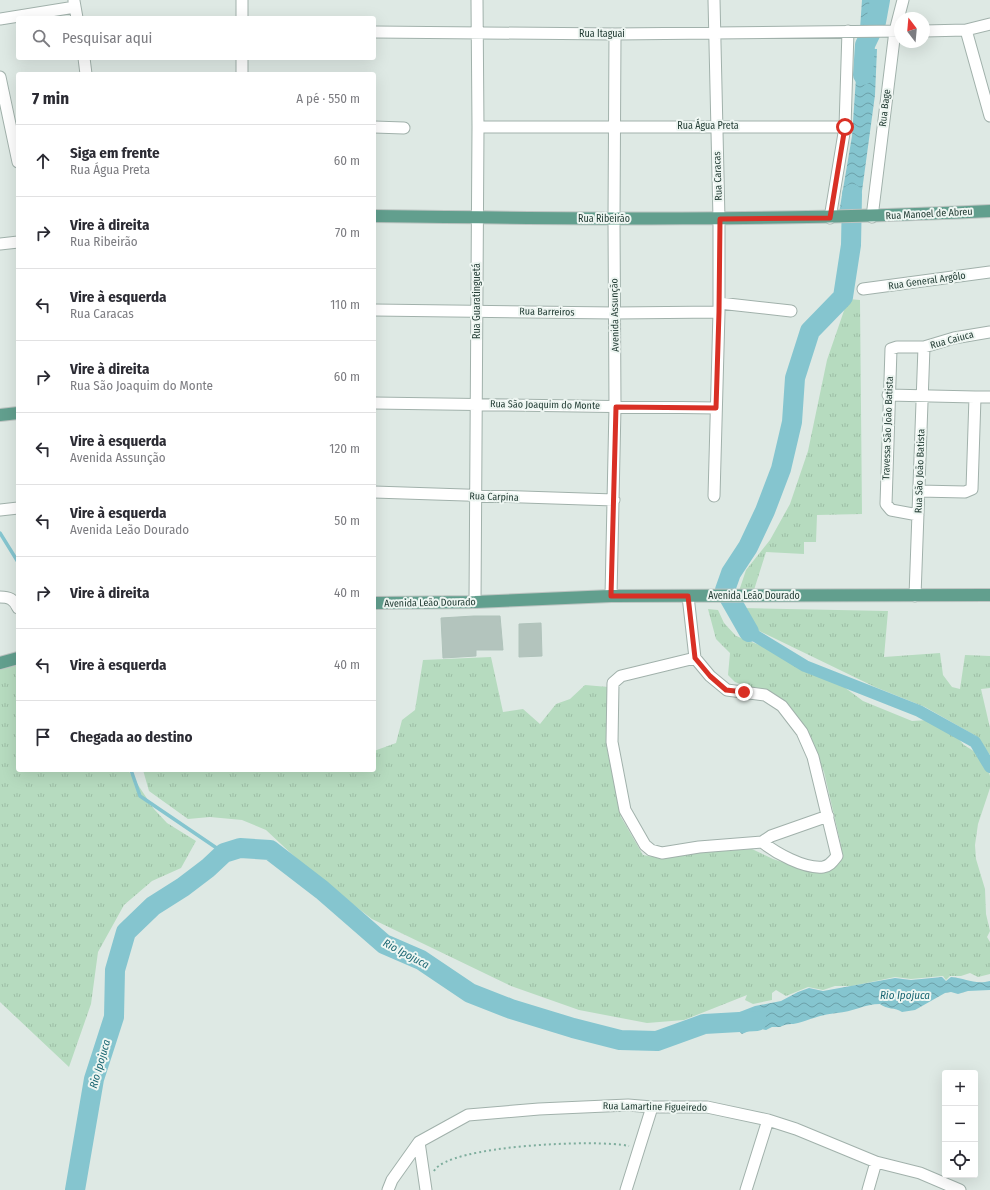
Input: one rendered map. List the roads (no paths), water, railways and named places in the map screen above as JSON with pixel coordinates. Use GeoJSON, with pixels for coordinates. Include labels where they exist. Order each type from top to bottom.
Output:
{"type":"FeatureCollection","features":[{"type":"Feature","properties":{"kind":"main road","name":"Rua Manoel de Abreu"},"geometry":{"type":"LineString","coordinates":[[832,218],[990,211]]}},
{"type":"Feature","properties":{"kind":"main road","name":"Rua Ribeirão"},"geometry":{"type":"LineString","coordinates":[[376,216],[614,220],[832,218]]}},
{"type":"Feature","properties":{"kind":"main road"},"geometry":{"type":"LineString","coordinates":[[0,415],[16,413]]}},
{"type":"Feature","properties":{"kind":"main road","name":"Avenida Leão Dourado"},"geometry":{"type":"LineString","coordinates":[[376,603],[475,602],[611,596],[755,597],[990,595]]}},
{"type":"Feature","properties":{"kind":"main road"},"geometry":{"type":"LineString","coordinates":[[0,663],[16,659]]}},
{"type":"Feature","properties":{"kind":"street"},"geometry":{"type":"LineString","coordinates":[[242,0],[242,16]]}},
{"type":"Feature","properties":{"kind":"street","name":"Rua Guaratinguetá"},"geometry":{"type":"LineString","coordinates":[[475,602],[478,311],[477,0]]}},
{"type":"Feature","properties":{"kind":"street","name":"Rua Caracas"},"geometry":{"type":"LineString","coordinates":[[714,0],[720,219],[714,496]]}},
{"type":"Feature","properties":{"kind":"street","name":"Rua Bage"},"geometry":{"type":"LineString","coordinates":[[900,12],[903,0]]}},
{"type":"Feature","properties":{"kind":"street"},"geometry":{"type":"LineString","coordinates":[[0,19],[75,3],[77,16]]}},
{"type":"Feature","properties":{"kind":"street"},"geometry":{"type":"LineString","coordinates":[[930,31],[966,30],[990,24]]}},
{"type":"Feature","properties":{"kind":"street"},"geometry":{"type":"LineString","coordinates":[[966,30],[990,116]]}},
{"type":"Feature","properties":{"kind":"street"},"geometry":{"type":"LineString","coordinates":[[832,218],[845,127],[852,31]]}},
{"type":"Feature","properties":{"kind":"street","name":"Rua Itaguai"},"geometry":{"type":"LineString","coordinates":[[376,32],[715,34],[894,31]]}},
{"type":"Feature","properties":{"kind":"street","name":"Rua Bage"},"geometry":{"type":"LineString","coordinates":[[869,217],[894,31]]}},
{"type":"Feature","properties":{"kind":"street","name":"Avenida Assunção"},"geometry":{"type":"LineString","coordinates":[[611,596],[616,407],[614,220],[616,34]]}},
{"type":"Feature","properties":{"kind":"street"},"geometry":{"type":"LineString","coordinates":[[84,60],[86,72]]}},
{"type":"Feature","properties":{"kind":"street"},"geometry":{"type":"LineString","coordinates":[[242,60],[242,72]]}},
{"type":"Feature","properties":{"kind":"street"},"geometry":{"type":"LineString","coordinates":[[0,78],[16,153]]}},
{"type":"Feature","properties":{"kind":"street"},"geometry":{"type":"LineString","coordinates":[[376,127],[404,128]]}},
{"type":"Feature","properties":{"kind":"street","name":"Rua Água Preta"},"geometry":{"type":"LineString","coordinates":[[478,127],[845,127]]}},
{"type":"Feature","properties":{"kind":"street"},"geometry":{"type":"LineString","coordinates":[[0,244],[16,242]]}},
{"type":"Feature","properties":{"kind":"street","name":"Rua General Argôlo"},"geometry":{"type":"LineString","coordinates":[[863,289],[990,272]]}},
{"type":"Feature","properties":{"kind":"street","name":"Rua Barreiros"},"geometry":{"type":"LineString","coordinates":[[376,310],[615,313],[719,307],[791,310]]}},
{"type":"Feature","properties":{"kind":"street","name":"Rua Caiuca"},"geometry":{"type":"LineString","coordinates":[[891,349],[897,347],[924,347],[954,338],[990,332]]}},
{"type":"Feature","properties":{"kind":"street","name":"Rua São João Batista"},"geometry":{"type":"LineString","coordinates":[[915,596],[924,347]]}},
{"type":"Feature","properties":{"kind":"street","name":"Travessa São João Batista"},"geometry":{"type":"LineString","coordinates":[[891,349],[888,395],[887,508],[918,515]]}},
{"type":"Feature","properties":{"kind":"street"},"geometry":{"type":"LineString","coordinates":[[888,395],[922,397],[990,397]]}},
{"type":"Feature","properties":{"kind":"street"},"geometry":{"type":"LineString","coordinates":[[919,491],[965,492],[972,488],[975,397]]}},
{"type":"Feature","properties":{"kind":"street","name":"Rua São Joaquim do Monte"},"geometry":{"type":"LineString","coordinates":[[376,403],[716,408]]}},
{"type":"Feature","properties":{"kind":"street","name":"Rua Carpina"},"geometry":{"type":"LineString","coordinates":[[376,492],[614,500]]}},
{"type":"Feature","properties":{"kind":"street"},"geometry":{"type":"LineString","coordinates":[[0,510],[16,508]]}},
{"type":"Feature","properties":{"kind":"street"},"geometry":{"type":"LineString","coordinates":[[688,596],[695,658],[710,676],[726,690],[765,695],[782,706],[802,732],[814,757],[837,856],[831,864],[823,867],[808,865],[792,860],[775,852],[762,842]]}},
{"type":"Feature","properties":{"kind":"street"},"geometry":{"type":"LineString","coordinates":[[0,597],[8,597],[16,604]]}},
{"type":"Feature","properties":{"kind":"street"},"geometry":{"type":"LineString","coordinates":[[695,658],[621,676],[613,683],[612,742],[625,810],[645,845],[651,850],[662,853],[699,847],[762,842],[772,836],[828,816]]}},
{"type":"Feature","properties":{"kind":"street","name":"Rua Lamartine Figueiredo"},"geometry":{"type":"LineString","coordinates":[[419,1142],[468,1115],[539,1109],[628,1105],[652,1107],[707,1107],[768,1120],[796,1129],[876,1162],[920,1173],[960,1190]]}},
{"type":"Feature","properties":{"kind":"street"},"geometry":{"type":"LineString","coordinates":[[626,1190],[652,1107]]}},
{"type":"Feature","properties":{"kind":"street"},"geometry":{"type":"LineString","coordinates":[[746,1190],[768,1120]]}},
{"type":"Feature","properties":{"kind":"street"},"geometry":{"type":"LineString","coordinates":[[419,1142],[426,1187]]}},
{"type":"Feature","properties":{"kind":"street"},"geometry":{"type":"LineString","coordinates":[[388,1190],[392,1180],[419,1142]]}},
{"type":"Feature","properties":{"kind":"street"},"geometry":{"type":"LineString","coordinates":[[868,1190],[876,1162]]}},
{"type":"Feature","properties":{"kind":"water"},"geometry":{"type":"Polygon","coordinates":[[[862,0],[880,0],[879,29],[860,29],[862,0]]]}},
{"type":"Feature","properties":{"kind":"water"},"geometry":{"type":"Polygon","coordinates":[[[858,49],[877,49],[875,95],[859,213],[839,213],[852,136],[858,49]]]}},
{"type":"Feature","properties":{"kind":"water","name":"Rio Ipojuca"},"geometry":{"type":"Polygon","coordinates":[[[942,977],[946,981],[951,977],[975,982],[990,981],[990,990],[968,991],[958,994],[951,992],[945,993],[915,1010],[902,1012],[880,1004],[874,1004],[821,1016],[796,1024],[772,1027],[766,1030],[756,1028],[742,1034],[734,1027],[725,1013],[737,1013],[755,1006],[781,1001],[809,988],[823,991],[895,978],[911,980],[942,977]]]}},
{"type":"Feature","properties":{"kind":"waterway"},"geometry":{"type":"LineString","coordinates":[[863,75],[865,45],[876,22],[880,0]]}},
{"type":"Feature","properties":{"kind":"waterway"},"geometry":{"type":"LineString","coordinates":[[749,632],[725,590],[731,573],[748,547],[765,511],[781,469],[792,422],[795,378],[810,331],[843,297],[851,245],[852,194]]}},
{"type":"Feature","properties":{"kind":"waterway"},"geometry":{"type":"LineString","coordinates":[[0,533],[16,559]]}},
{"type":"Feature","properties":{"kind":"waterway"},"geometry":{"type":"LineString","coordinates":[[749,632],[805,666],[919,711],[975,742],[990,767]]}},
{"type":"Feature","properties":{"kind":"waterway"},"geometry":{"type":"LineString","coordinates":[[132,772],[140,796],[224,853]]}},
{"type":"Feature","properties":{"kind":"waterway","name":"Rio Ipojuca"},"geometry":{"type":"LineString","coordinates":[[75,1190],[94,1079],[114,1017],[115,970],[126,932],[153,906],[183,887],[208,868],[224,853],[240,848],[270,850],[322,890],[384,944],[421,960],[470,993],[511,1009],[573,1028],[620,1040],[657,1041],[704,1024],[757,1021]]}}]}
